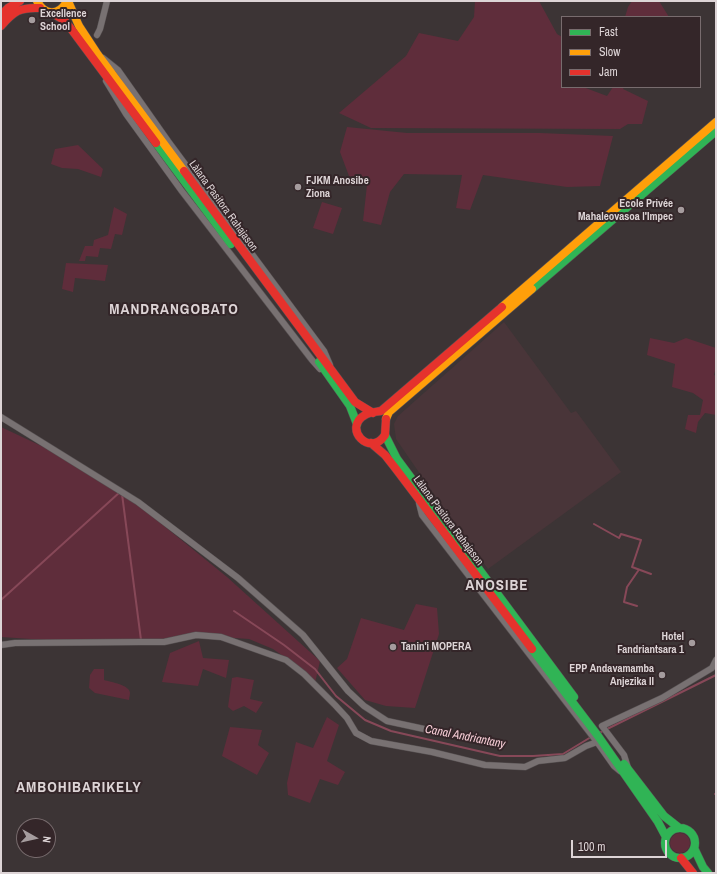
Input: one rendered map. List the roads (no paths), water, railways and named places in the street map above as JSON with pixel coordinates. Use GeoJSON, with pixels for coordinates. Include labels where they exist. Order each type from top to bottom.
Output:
{"type":"FeatureCollection","features":[{"type":"Feature","properties":{"kind":"main road"},"geometry":{"type":"LineString","coordinates":[[1,16],[8,8],[20,1]]}},
{"type":"Feature","properties":{"kind":"main road"},"geometry":{"type":"LineString","coordinates":[[52,13],[63,8],[68,1]]}},
{"type":"Feature","properties":{"kind":"main road","name":"Làlana Pasitora Rahajason"},"geometry":{"type":"LineString","coordinates":[[68,1],[74,16],[97,58]]}},
{"type":"Feature","properties":{"kind":"main road"},"geometry":{"type":"LineString","coordinates":[[74,16],[75,1]]}},
{"type":"Feature","properties":{"kind":"main road"},"geometry":{"type":"LineString","coordinates":[[1,26],[14,12],[22,8],[39,4]]}},
{"type":"Feature","properties":{"kind":"main road","name":"Làlana Pasitora Rahajason"},"geometry":{"type":"LineString","coordinates":[[39,4],[44,11],[52,13],[64,20],[97,58],[331,374],[355,402],[374,414]]}},
{"type":"Feature","properties":{"kind":"main road"},"geometry":{"type":"LineString","coordinates":[[374,414],[381,411],[716,122]]}},
{"type":"Feature","properties":{"kind":"main road"},"geometry":{"type":"LineString","coordinates":[[385,422],[380,416],[366,414],[357,424],[357,433],[366,443],[379,441],[385,434],[386,415],[389,412],[716,131]]}},
{"type":"Feature","properties":{"kind":"main road","name":"Làlana Pasitora Rahajason"},"geometry":{"type":"LineString","coordinates":[[331,374],[350,406],[357,424]]}},
{"type":"Feature","properties":{"kind":"main road","name":"Làlana Pasitora Rahajason"},"geometry":{"type":"LineString","coordinates":[[385,434],[397,459],[419,490],[594,728]]}},
{"type":"Feature","properties":{"kind":"main road","name":"Làlana Pasitora Rahajason"},"geometry":{"type":"LineString","coordinates":[[371,443],[392,463],[594,728]]}},
{"type":"Feature","properties":{"kind":"main road"},"geometry":{"type":"LineString","coordinates":[[594,728],[627,773],[664,816],[678,827],[683,828],[692,834],[695,842],[694,848],[689,855],[682,858],[675,857],[667,852],[664,842],[670,830],[678,827]]}},
{"type":"Feature","properties":{"kind":"main road"},"geometry":{"type":"LineString","coordinates":[[627,773],[666,836]]}},
{"type":"Feature","properties":{"kind":"main road"},"geometry":{"type":"LineString","coordinates":[[694,848],[703,867],[708,873]]}},
{"type":"Feature","properties":{"kind":"main road"},"geometry":{"type":"LineString","coordinates":[[682,858],[693,873]]}},
{"type":"Feature","properties":{"kind":"street"},"geometry":{"type":"LineString","coordinates":[[97,35],[100,30],[107,1]]}},
{"type":"Feature","properties":{"kind":"street"},"geometry":{"type":"LineString","coordinates":[[97,58],[118,70],[173,148],[324,351],[331,374]]}},
{"type":"Feature","properties":{"kind":"street"},"geometry":{"type":"LineString","coordinates":[[1,417],[138,502],[238,578],[302,635],[348,691],[364,706],[387,721],[438,732]]}},
{"type":"Feature","properties":{"kind":"street"},"geometry":{"type":"LineString","coordinates":[[1,645],[164,642],[196,635],[221,637],[286,660],[304,674],[347,718],[356,733],[371,741],[432,752],[485,765],[525,767],[538,761],[565,758],[600,737]]}},
{"type":"Feature","properties":{"kind":"street"},"geometry":{"type":"LineString","coordinates":[[594,728],[666,695],[708,671],[712,668],[716,660]]}},
{"type":"Feature","properties":{"kind":"waterway"},"geometry":{"type":"LineString","coordinates":[[1,600],[120,492]]}},
{"type":"Feature","properties":{"kind":"waterway"},"geometry":{"type":"LineString","coordinates":[[122,494],[141,640]]}},
{"type":"Feature","properties":{"kind":"waterway"},"geometry":{"type":"LineString","coordinates":[[594,524],[619,538],[621,534],[641,540],[632,567],[651,574]]}},
{"type":"Feature","properties":{"kind":"waterway"},"geometry":{"type":"LineString","coordinates":[[637,606],[624,602],[627,587],[638,571]]}},
{"type":"Feature","properties":{"kind":"waterway","name":"Canal Andriantany"},"geometry":{"type":"LineString","coordinates":[[234,611],[284,645],[315,669],[336,696],[365,720],[391,731],[500,756],[563,754],[591,737]]}},
{"type":"Feature","properties":{"kind":"waterway","name":"Canal Andriantany"},"geometry":{"type":"LineString","coordinates":[[599,733],[716,675]]}},
{"type":"Feature","properties":{"kind":"place","name":"Excellence School"},"geometry":{"type":"Point","coordinates":[32,20]}},
{"type":"Feature","properties":{"kind":"place","name":"FJKM Anosibe Ziona"},"geometry":{"type":"Point","coordinates":[298,187]}},
{"type":"Feature","properties":{"kind":"place","name":"Ecole Privée Mahaleovasoa l'Impec"},"geometry":{"type":"Point","coordinates":[681,210]}},
{"type":"Feature","properties":{"kind":"place","name":"Hotel Fandriantsara 1"},"geometry":{"type":"Point","coordinates":[692,643]}},
{"type":"Feature","properties":{"kind":"place","name":"Tanin'i MOPERA"},"geometry":{"type":"Point","coordinates":[393,647]}},
{"type":"Feature","properties":{"kind":"place","name":"EPP Andavamamba Anjezika II"},"geometry":{"type":"Point","coordinates":[662,675]}},
{"type":"Feature","properties":{"kind":"district","name":"MANDRANGOBATO"},"geometry":{"type":"Point","coordinates":[174,310]}},
{"type":"Feature","properties":{"kind":"district","name":"ANOSIBE"},"geometry":{"type":"Point","coordinates":[497,586]}},
{"type":"Feature","properties":{"kind":"district","name":"AMBOHIBARIKELY"},"geometry":{"type":"Point","coordinates":[79,788]}}]}
